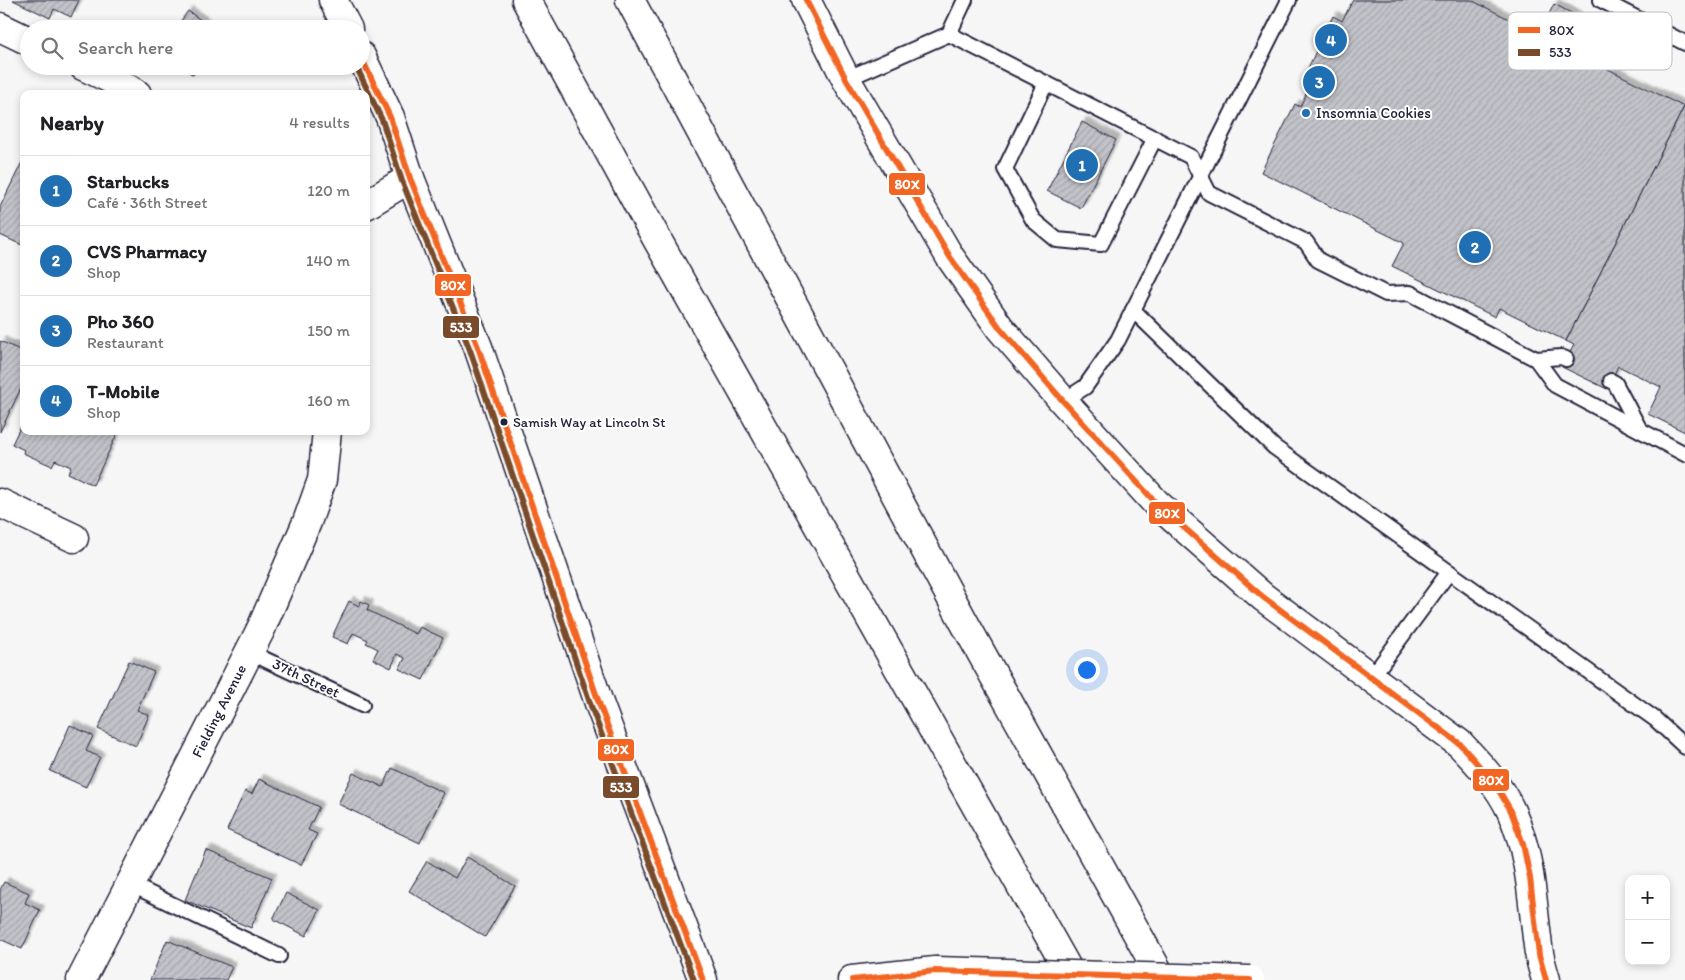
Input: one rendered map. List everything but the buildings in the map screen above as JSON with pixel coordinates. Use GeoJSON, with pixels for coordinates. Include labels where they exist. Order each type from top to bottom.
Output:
{"type":"FeatureCollection","features":[{"type":"Feature","properties":{"kind":"main road"},"geometry":{"type":"LineString","coordinates":[[334,0],[344,20]]}},
{"type":"Feature","properties":{"kind":"main road"},"geometry":{"type":"LineString","coordinates":[[526,0],[663,249],[1074,980]]}},
{"type":"Feature","properties":{"kind":"main road"},"geometry":{"type":"LineString","coordinates":[[630,0],[964,622],[1163,980]]}},
{"type":"Feature","properties":{"kind":"main road"},"geometry":{"type":"LineString","coordinates":[[806,0],[846,79],[950,258],[1000,328],[1063,401],[1156,503],[1263,597],[1460,744],[1488,773],[1511,810],[1525,849],[1538,949],[1546,980]]}},
{"type":"Feature","properties":{"kind":"main road"},"geometry":{"type":"LineString","coordinates":[[0,28],[20,37]]}},
{"type":"Feature","properties":{"kind":"main road"},"geometry":{"type":"LineString","coordinates":[[103,75],[130,90]]}},
{"type":"Feature","properties":{"kind":"main road"},"geometry":{"type":"LineString","coordinates":[[370,75],[390,116],[410,178],[478,347],[600,706],[703,980]]}},
{"type":"Feature","properties":{"kind":"main road"},"geometry":{"type":"LineString","coordinates":[[370,203],[410,178]]}},
{"type":"Feature","properties":{"kind":"main road","name":"Fielding Avenue"},"geometry":{"type":"LineString","coordinates":[[81,980],[249,652],[307,522],[322,480],[327,435]]}},
{"type":"Feature","properties":{"kind":"main road"},"geometry":{"type":"LineString","coordinates":[[0,503],[74,538]]}},
{"type":"Feature","properties":{"kind":"main road"},"geometry":{"type":"LineString","coordinates":[[852,980],[935,971],[1250,980]]}},
{"type":"Feature","properties":{"kind":"lane"},"geometry":{"type":"LineString","coordinates":[[846,79],[949,34],[965,0]]}},
{"type":"Feature","properties":{"kind":"lane"},"geometry":{"type":"LineString","coordinates":[[1063,401],[1085,387],[1118,340],[1288,0]]}},
{"type":"Feature","properties":{"kind":"lane"},"geometry":{"type":"LineString","coordinates":[[1601,0],[1624,12]]}},
{"type":"Feature","properties":{"kind":"lane"},"geometry":{"type":"LineString","coordinates":[[949,34],[1191,157],[1210,193],[1306,242],[1318,260],[1386,294],[1410,293],[1536,358],[1554,385],[1685,454]]}},
{"type":"Feature","properties":{"kind":"lane"},"geometry":{"type":"LineString","coordinates":[[1672,36],[1685,43]]}},
{"type":"Feature","properties":{"kind":"lane"},"geometry":{"type":"LineString","coordinates":[[1046,83],[1005,168],[1033,220],[1057,240],[1102,244],[1154,138]]}},
{"type":"Feature","properties":{"kind":"lane"},"geometry":{"type":"LineString","coordinates":[[1134,310],[1274,447],[1656,719],[1685,747]]}},
{"type":"Feature","properties":{"kind":"lane"},"geometry":{"type":"LineString","coordinates":[[1536,358],[1561,357],[1566,360]]}},
{"type":"Feature","properties":{"kind":"lane"},"geometry":{"type":"LineString","coordinates":[[1611,381],[1615,383],[1640,430]]}},
{"type":"Feature","properties":{"kind":"lane"},"geometry":{"type":"LineString","coordinates":[[1371,678],[1449,572]]}},
{"type":"Feature","properties":{"kind":"lane","name":"37th Street"},"geometry":{"type":"LineString","coordinates":[[249,652],[362,705]]}},
{"type":"Feature","properties":{"kind":"lane"},"geometry":{"type":"LineString","coordinates":[[130,884],[279,956]]}},
{"type":"Feature","properties":{"kind":"transit line","name":"80X"},"geometry":{"type":"LineString","coordinates":[[806,0],[846,79],[950,257],[1000,328],[1063,401],[1156,503],[1263,597],[1460,744],[1495,784],[1511,811],[1523,844],[1530,878],[1539,955],[1546,980]]}},
{"type":"Feature","properties":{"kind":"transit line","name":"533"},"geometry":{"type":"LineString","coordinates":[[360,75],[368,90]]}},
{"type":"Feature","properties":{"kind":"transit line","name":"80X"},"geometry":{"type":"LineString","coordinates":[[370,75],[390,117],[410,178],[478,347],[600,706],[703,980]]}},
{"type":"Feature","properties":{"kind":"transit line","name":"533"},"geometry":{"type":"LineString","coordinates":[[370,95],[382,120],[402,181],[470,350],[592,709],[694,980]]}},
{"type":"Feature","properties":{"kind":"transit line","name":"80X"},"geometry":{"type":"LineString","coordinates":[[852,980],[935,971],[1250,980]]}},
{"type":"Feature","properties":{"kind":"place","name":"T-Mobile"},"geometry":{"type":"Point","coordinates":[1331,40]}},
{"type":"Feature","properties":{"kind":"place","name":"Pho 360"},"geometry":{"type":"Point","coordinates":[1319,82]}},
{"type":"Feature","properties":{"kind":"place","name":"Insomnia Cookies"},"geometry":{"type":"Point","coordinates":[1306,113]}},
{"type":"Feature","properties":{"kind":"place","name":"Starbucks"},"geometry":{"type":"Point","coordinates":[1082,165]}},
{"type":"Feature","properties":{"kind":"place","name":"CVS Pharmacy"},"geometry":{"type":"Point","coordinates":[1475,247]}},
{"type":"Feature","properties":{"kind":"place","name":"Samish Way at Lincoln St"},"geometry":{"type":"Point","coordinates":[504,422]}}]}
